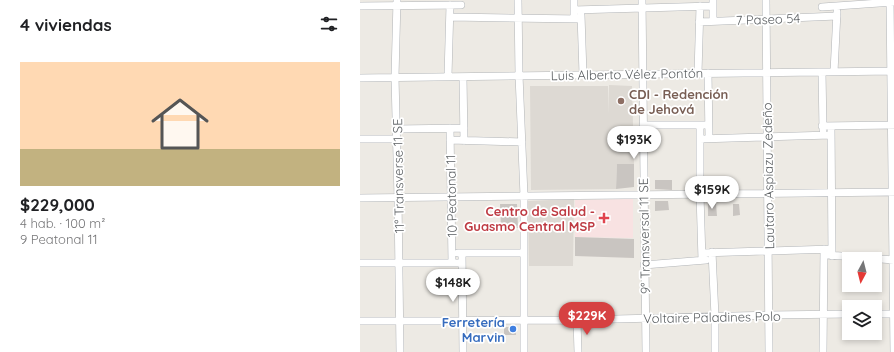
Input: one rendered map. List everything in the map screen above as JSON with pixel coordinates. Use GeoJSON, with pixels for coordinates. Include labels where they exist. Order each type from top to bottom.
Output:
{"type":"FeatureCollection","features":[{"type":"Feature","properties":{"kind":"street"},"geometry":{"type":"LineString","coordinates":[[518,0],[519,75],[524,196],[524,352]]}},
{"type":"Feature","properties":{"kind":"street"},"geometry":{"type":"LineString","coordinates":[[574,0],[582,19],[583,74]]}},
{"type":"Feature","properties":{"kind":"street","name":"9° Transversal 11 SE"},"geometry":{"type":"LineString","coordinates":[[642,0],[646,352]]}},
{"type":"Feature","properties":{"kind":"street","name":"Lautaro Aspiazu Zedeño"},"geometry":{"type":"LineString","coordinates":[[766,0],[770,352]]}},
{"type":"Feature","properties":{"kind":"street"},"geometry":{"type":"LineString","coordinates":[[360,6],[397,3],[450,5],[461,2],[461,17]]}},
{"type":"Feature","properties":{"kind":"street"},"geometry":{"type":"LineString","coordinates":[[822,17],[822,3],[837,6],[891,2],[894,352]]}},
{"type":"Feature","properties":{"kind":"street","name":"11° Transverse 11 SE"},"geometry":{"type":"LineString","coordinates":[[397,3],[395,77],[400,352]]}},
{"type":"Feature","properties":{"kind":"street"},"geometry":{"type":"LineString","coordinates":[[578,10],[700,6],[713,3],[713,21]]}},
{"type":"Feature","properties":{"kind":"street"},"geometry":{"type":"LineString","coordinates":[[448,76],[450,5]]}},
{"type":"Feature","properties":{"kind":"street"},"geometry":{"type":"LineString","coordinates":[[698,73],[700,6]]}},
{"type":"Feature","properties":{"kind":"street"},"geometry":{"type":"LineString","coordinates":[[834,72],[837,6]]}},
{"type":"Feature","properties":{"kind":"street"},"geometry":{"type":"LineString","coordinates":[[574,19],[578,10]]}},
{"type":"Feature","properties":{"kind":"street","name":"7 Paseo 54"},"geometry":{"type":"LineString","coordinates":[[699,22],[836,16]]}},
{"type":"Feature","properties":{"kind":"street"},"geometry":{"type":"LineString","coordinates":[[450,17],[582,19]]}},
{"type":"Feature","properties":{"kind":"street","name":"Luis Alberto Vélez Pontón"},"geometry":{"type":"LineString","coordinates":[[360,78],[892,71]]}},
{"type":"Feature","properties":{"kind":"street"},"geometry":{"type":"LineString","coordinates":[[822,72],[823,136]]}},
{"type":"Feature","properties":{"kind":"street"},"geometry":{"type":"LineString","coordinates":[[708,73],[709,138]]}},
{"type":"Feature","properties":{"kind":"street","name":"10 Peatonal 11"},"geometry":{"type":"LineString","coordinates":[[463,77],[464,141]]}},
{"type":"Feature","properties":{"kind":"street"},"geometry":{"type":"LineString","coordinates":[[643,125],[708,125]]}},
{"type":"Feature","properties":{"kind":"street"},"geometry":{"type":"LineString","coordinates":[[700,125],[702,256]]}},
{"type":"Feature","properties":{"kind":"street"},"geometry":{"type":"LineString","coordinates":[[822,126],[893,125]]}},
{"type":"Feature","properties":{"kind":"street"},"geometry":{"type":"LineString","coordinates":[[831,126],[832,252]]}},
{"type":"Feature","properties":{"kind":"street","name":"10 Peatonal 11"},"geometry":{"type":"LineString","coordinates":[[450,128],[452,263]]}},
{"type":"Feature","properties":{"kind":"street"},"geometry":{"type":"LineString","coordinates":[[397,129],[464,128]]}},
{"type":"Feature","properties":{"kind":"street"},"geometry":{"type":"LineString","coordinates":[[700,138],[831,135]]}},
{"type":"Feature","properties":{"kind":"street"},"geometry":{"type":"LineString","coordinates":[[360,139],[397,139]]}},
{"type":"Feature","properties":{"kind":"street"},"geometry":{"type":"LineString","coordinates":[[450,140],[522,142]]}},
{"type":"Feature","properties":{"kind":"street"},"geometry":{"type":"LineString","coordinates":[[360,198],[893,192]]}},
{"type":"Feature","properties":{"kind":"street"},"geometry":{"type":"LineString","coordinates":[[644,265],[702,256],[712,252],[832,252],[893,260]]}},
{"type":"Feature","properties":{"kind":"street"},"geometry":{"type":"LineString","coordinates":[[712,252],[715,352]]}},
{"type":"Feature","properties":{"kind":"street"},"geometry":{"type":"LineString","coordinates":[[823,352],[824,252]]}},
{"type":"Feature","properties":{"kind":"street","name":"10 Peatonal 11"},"geometry":{"type":"LineString","coordinates":[[462,253],[463,352]]}},
{"type":"Feature","properties":{"kind":"street"},"geometry":{"type":"LineString","coordinates":[[452,254],[524,253]]}},
{"type":"Feature","properties":{"kind":"street"},"geometry":{"type":"LineString","coordinates":[[702,256],[712,260]]}},
{"type":"Feature","properties":{"kind":"street"},"geometry":{"type":"LineString","coordinates":[[360,263],[462,263]]}},
{"type":"Feature","properties":{"kind":"street","name":"Voltaire Paladines Polo"},"geometry":{"type":"LineString","coordinates":[[360,321],[577,320],[842,314]]}},
{"type":"Feature","properties":{"kind":"street"},"geometry":{"type":"LineString","coordinates":[[882,314],[894,314]]}},
{"type":"Feature","properties":{"kind":"street"},"geometry":{"type":"LineString","coordinates":[[577,320],[578,352]]}},
{"type":"Feature","properties":{"kind":"shaded area"},"geometry":{"type":"Polygon","coordinates":[[[609,85],[632,86],[634,164],[617,164],[616,189],[531,190],[530,86],[608,86],[609,114],[609,85]]]}},
{"type":"Feature","properties":{"kind":"shaded area"},"geometry":{"type":"Polygon","coordinates":[[[574,199],[573,266],[529,266],[528,201],[574,199]]]}},
{"type":"Feature","properties":{"kind":"shaded area","name":"Centro de Salud - Guasmo Central MSP"},"geometry":{"type":"Polygon","coordinates":[[[633,199],[633,238],[575,237],[575,200],[633,199]]]}},
{"type":"Feature","properties":{"kind":"building"},"geometry":{"type":"Polygon","coordinates":[[[617,164],[634,164],[634,187],[616,189],[617,164]]]}},
{"type":"Feature","properties":{"kind":"building"},"geometry":{"type":"Polygon","coordinates":[[[655,180],[672,180],[672,190],[655,189],[655,180]]]}},
{"type":"Feature","properties":{"kind":"building"},"geometry":{"type":"Polygon","coordinates":[[[716,182],[732,182],[732,188],[716,188],[716,182]]]}},
{"type":"Feature","properties":{"kind":"building"},"geometry":{"type":"Polygon","coordinates":[[[655,201],[668,201],[669,210],[655,211],[655,201]]]}},
{"type":"Feature","properties":{"kind":"building"},"geometry":{"type":"Polygon","coordinates":[[[500,204],[517,204],[518,228],[501,229],[500,204]]]}},
{"type":"Feature","properties":{"kind":"building"},"geometry":{"type":"Polygon","coordinates":[[[708,204],[716,204],[717,216],[708,216],[708,204]]]}},
{"type":"Feature","properties":{"kind":"building"},"geometry":{"type":"Polygon","coordinates":[[[733,204],[739,204],[740,215],[733,216],[733,204]]]}},
{"type":"Feature","properties":{"kind":"building"},"geometry":{"type":"Polygon","coordinates":[[[575,237],[634,239],[634,258],[575,256],[575,237]]]}},
{"type":"Feature","properties":{"kind":"building"},"geometry":{"type":"Polygon","coordinates":[[[504,327],[515,327],[516,335],[504,335],[504,327]]]}},
{"type":"Feature","properties":{"kind":"place","name":"CDI - Redención de Jehová"},"geometry":{"type":"Point","coordinates":[621,101]}},
{"type":"Feature","properties":{"kind":"place","name":"Centro de Salud - Guasmo Central MSP"},"geometry":{"type":"Point","coordinates":[604,218]}},
{"type":"Feature","properties":{"kind":"place","name":"Ferretería Marvin"},"geometry":{"type":"Point","coordinates":[513,329]}}]}
